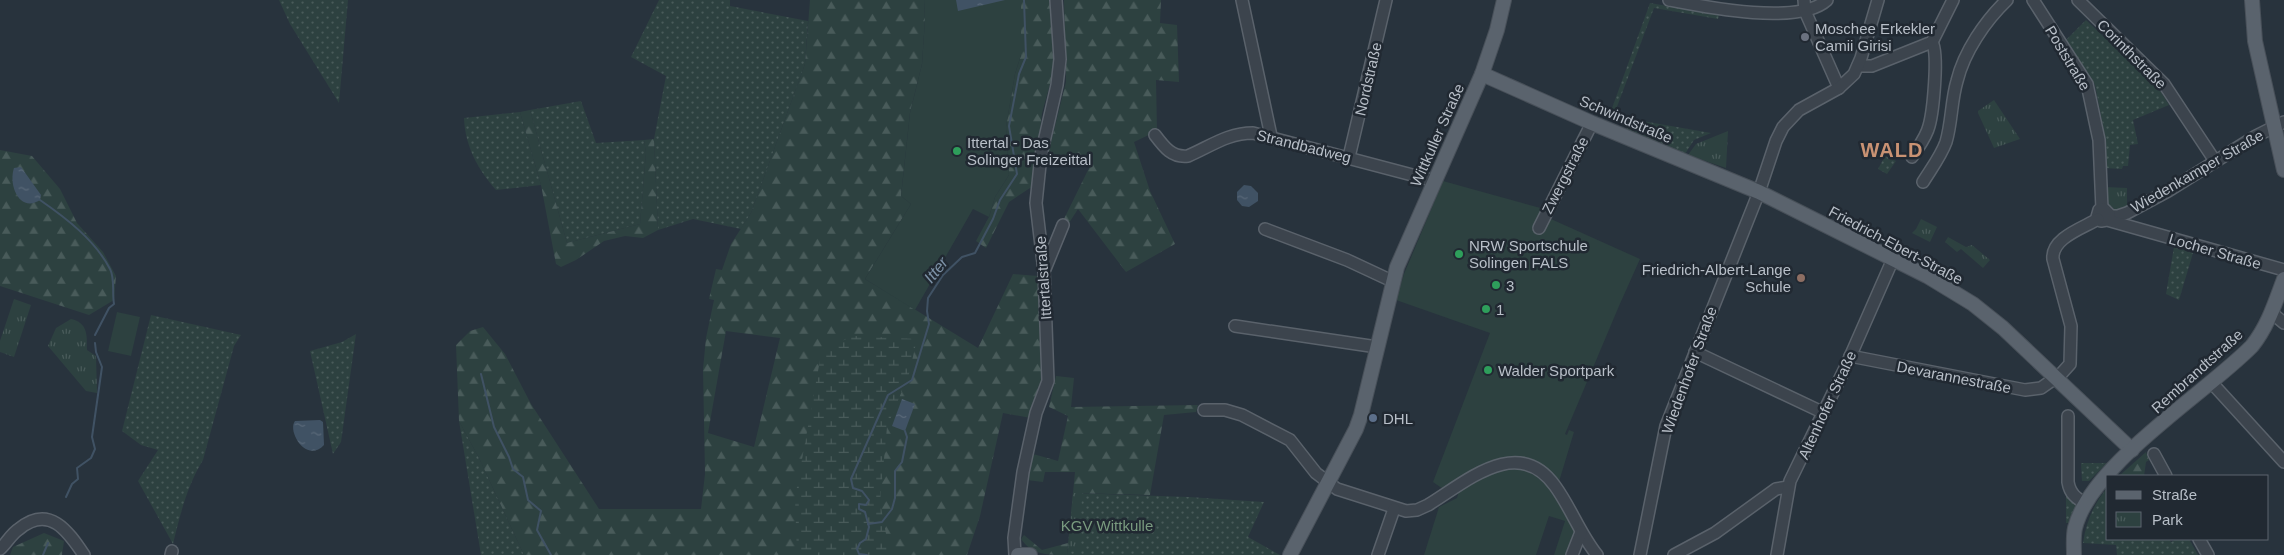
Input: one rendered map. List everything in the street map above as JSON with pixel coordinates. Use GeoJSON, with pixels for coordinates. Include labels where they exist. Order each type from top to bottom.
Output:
{"type":"FeatureCollection","features":[{"type":"Feature","properties":{"kind":"main road","name":"Wittkuller Straße"},"geometry":{"type":"LineString","coordinates":[[1290,555],[1349,442],[1361,415],[1392,281],[1482,74],[1497,30],[1504,0]]}},
{"type":"Feature","properties":{"kind":"main road"},"geometry":{"type":"LineString","coordinates":[[2252,0],[2255,41],[2280,124],[2284,170]]}},
{"type":"Feature","properties":{"kind":"main road","name":"Schwindstraße"},"geometry":{"type":"LineString","coordinates":[[1482,74],[1757,195]]}},
{"type":"Feature","properties":{"kind":"main road","name":"Friedrich-Ebert-Straße"},"geometry":{"type":"LineString","coordinates":[[1757,195],[1893,259],[1973,304],[2003,328],[2132,450]]}},
{"type":"Feature","properties":{"kind":"main road","name":"Rembrandtstraße"},"geometry":{"type":"LineString","coordinates":[[2132,450],[2252,346],[2263,331],[2272,313],[2284,279]]}},
{"type":"Feature","properties":{"kind":"main road"},"geometry":{"type":"LineString","coordinates":[[2109,475],[2132,450]]}},
{"type":"Feature","properties":{"kind":"main road"},"geometry":{"type":"LineString","coordinates":[[2074,555],[2075,528],[2086,504],[2106,478]]}},
{"type":"Feature","properties":{"kind":"main road"},"geometry":{"type":"LineString","coordinates":[[1016,555],[1030,555]]}},
{"type":"Feature","properties":{"kind":"street","name":"Ittertalstraße"},"geometry":{"type":"LineString","coordinates":[[1016,555],[1014,538],[1023,472],[1036,413],[1048,381],[1044,271],[1036,203],[1041,155],[1057,85],[1060,59],[1056,0]]}},
{"type":"Feature","properties":{"kind":"street"},"geometry":{"type":"LineString","coordinates":[[1242,0],[1271,136]]}},
{"type":"Feature","properties":{"kind":"street","name":"Nordstraße"},"geometry":{"type":"LineString","coordinates":[[1350,157],[1386,0]]}},
{"type":"Feature","properties":{"kind":"street"},"geometry":{"type":"LineString","coordinates":[[1670,0],[1725,10],[1805,6],[1827,0]]}},
{"type":"Feature","properties":{"kind":"street"},"geometry":{"type":"LineString","coordinates":[[1757,195],[1772,149],[1787,122],[1800,110],[1839,88],[1850,78],[1858,66],[1878,0]]}},
{"type":"Feature","properties":{"kind":"street"},"geometry":{"type":"LineString","coordinates":[[1858,66],[1879,63],[1932,42],[1953,0]]}},
{"type":"Feature","properties":{"kind":"street"},"geometry":{"type":"LineString","coordinates":[[1923,182],[1946,141],[1956,82],[1962,66],[1981,32],[2007,0]]}},
{"type":"Feature","properties":{"kind":"street","name":"Poststraße"},"geometry":{"type":"LineString","coordinates":[[2033,0],[2087,84],[2099,140],[2104,216]]}},
{"type":"Feature","properties":{"kind":"street","name":"Corinthstraße"},"geometry":{"type":"LineString","coordinates":[[2078,0],[2164,84],[2216,161]]}},
{"type":"Feature","properties":{"kind":"street"},"geometry":{"type":"LineString","coordinates":[[1805,6],[1839,88]]}},
{"type":"Feature","properties":{"kind":"street"},"geometry":{"type":"LineString","coordinates":[[1912,157],[1929,126],[1936,51],[1932,42]]}},
{"type":"Feature","properties":{"kind":"street","name":"Zwergstraße"},"geometry":{"type":"LineString","coordinates":[[1539,228],[1592,123]]}},
{"type":"Feature","properties":{"kind":"street","name":"Wiedenkamper Straße"},"geometry":{"type":"LineString","coordinates":[[2055,378],[2067,369],[2071,357],[2072,343],[2069,316],[2054,259],[2054,249],[2062,240],[2104,216],[2118,216],[2127,213],[2168,191],[2280,124]]}},
{"type":"Feature","properties":{"kind":"street","name":"Strandbadweg"},"geometry":{"type":"LineString","coordinates":[[1155,135],[1170,152],[1182,157],[1188,156],[1227,137],[1254,133],[1435,181]]}},
{"type":"Feature","properties":{"kind":"street","name":"Wiedenhofer Straße"},"geometry":{"type":"LineString","coordinates":[[1640,555],[1666,426],[1757,195]]}},
{"type":"Feature","properties":{"kind":"street"},"geometry":{"type":"LineString","coordinates":[[2127,213],[2145,232]]}},
{"type":"Feature","properties":{"kind":"street","name":"Locher Straße"},"geometry":{"type":"LineString","coordinates":[[2104,216],[2145,232],[2284,270]]}},
{"type":"Feature","properties":{"kind":"street"},"geometry":{"type":"LineString","coordinates":[[1044,271],[1063,225]]}},
{"type":"Feature","properties":{"kind":"street"},"geometry":{"type":"LineString","coordinates":[[1265,229],[1347,260],[1392,281]]}},
{"type":"Feature","properties":{"kind":"street","name":"Altenhofer Straße"},"geometry":{"type":"LineString","coordinates":[[1777,555],[1788,487],[1824,413],[1893,259]]}},
{"type":"Feature","properties":{"kind":"street"},"geometry":{"type":"LineString","coordinates":[[2272,313],[2284,324]]}},
{"type":"Feature","properties":{"kind":"street"},"geometry":{"type":"LineString","coordinates":[[1235,326],[1378,347]]}},
{"type":"Feature","properties":{"kind":"street"},"geometry":{"type":"LineString","coordinates":[[1695,352],[1824,413]]}},
{"type":"Feature","properties":{"kind":"street","name":"Devarannestraße"},"geometry":{"type":"LineString","coordinates":[[1850,356],[1867,361],[2025,390],[2041,388],[2055,378]]}},
{"type":"Feature","properties":{"kind":"street"},"geometry":{"type":"LineString","coordinates":[[2211,382],[2284,462]]}},
{"type":"Feature","properties":{"kind":"street"},"geometry":{"type":"LineString","coordinates":[[1204,410],[1225,410],[1239,413],[1294,443],[1316,473],[1342,492],[1406,512],[1417,510],[1488,468],[1514,461],[1538,469],[1550,480],[1597,555]]}},
{"type":"Feature","properties":{"kind":"street"},"geometry":{"type":"LineString","coordinates":[[2068,416],[2069,490],[2074,497],[2086,504]]}},
{"type":"Feature","properties":{"kind":"street"},"geometry":{"type":"LineString","coordinates":[[2154,454],[2165,475]]}},
{"type":"Feature","properties":{"kind":"street"},"geometry":{"type":"LineString","coordinates":[[1674,555],[1716,533],[1776,489],[1788,487]]}},
{"type":"Feature","properties":{"kind":"street"},"geometry":{"type":"LineString","coordinates":[[1378,555],[1394,509]]}},
{"type":"Feature","properties":{"kind":"street"},"geometry":{"type":"LineString","coordinates":[[0,549],[18,529],[35,520],[43,520],[52,521],[63,526],[84,555]]}},
{"type":"Feature","properties":{"kind":"street"},"geometry":{"type":"LineString","coordinates":[[1572,555],[1581,532]]}},
{"type":"Feature","properties":{"kind":"street"},"geometry":{"type":"LineString","coordinates":[[2200,540],[2208,555]]}},
{"type":"Feature","properties":{"kind":"green space"},"geometry":{"type":"Polygon","coordinates":[[[279,0],[348,0],[339,103],[290,24],[279,0]]]}},
{"type":"Feature","properties":{"kind":"green space"},"geometry":{"type":"Polygon","coordinates":[[[659,0],[730,0],[730,6],[808,21],[805,64],[751,213],[741,229],[693,219],[658,230],[654,139],[666,76],[631,57],[659,0]]]}},
{"type":"Feature","properties":{"kind":"green space"},"geometry":{"type":"Polygon","coordinates":[[[810,0],[924,0],[925,19],[922,64],[910,113],[901,196],[911,204],[865,279],[978,348],[1013,274],[1038,276],[1044,378],[1031,418],[1003,413],[980,516],[967,555],[524,555],[479,458],[459,421],[456,345],[470,331],[483,327],[505,354],[531,404],[599,509],[701,509],[705,474],[703,369],[706,338],[714,300],[709,299],[716,269],[722,270],[731,244],[751,213],[805,64],[810,0]],[[726,331],[708,433],[754,447],[780,338],[726,331]]]}},
{"type":"Feature","properties":{"kind":"green space","name":"Ittertal - Das Solinger Freizeittal"},"geometry":{"type":"Polygon","coordinates":[[[924,0],[1021,0],[1021,55],[1015,74],[1006,127],[1009,175],[995,197],[989,217],[973,209],[915,310],[865,279],[911,204],[901,196],[910,113],[922,64],[925,19],[924,0]]]}},
{"type":"Feature","properties":{"kind":"green space"},"geometry":{"type":"Polygon","coordinates":[[[1021,0],[1051,0],[1054,70],[1042,113],[1033,189],[1030,188],[1009,202],[986,248],[976,241],[989,217],[995,197],[1009,175],[1006,127],[1015,74],[1021,55],[1021,0]]]}},
{"type":"Feature","properties":{"kind":"green space"},"geometry":{"type":"Polygon","coordinates":[[[1064,0],[1161,0],[1160,23],[1177,25],[1179,82],[1156,80],[1157,131],[1134,142],[1150,191],[1175,244],[1126,272],[1078,209],[1067,226],[1062,223],[1089,168],[1091,156],[1048,154],[1066,82],[1064,0]]]}},
{"type":"Feature","properties":{"kind":"green space"},"geometry":{"type":"Polygon","coordinates":[[[1650,3],[1719,15],[1718,19],[1654,8],[1615,112],[1611,111],[1650,3]]]}},
{"type":"Feature","properties":{"kind":"green space"},"geometry":{"type":"Polygon","coordinates":[[[2086,20],[2159,89],[2169,105],[2133,120],[2138,144],[2130,145],[2128,166],[2123,166],[2122,169],[2104,168],[2105,136],[2095,85],[2065,41],[2086,20]]]}},
{"type":"Feature","properties":{"kind":"green space"},"geometry":{"type":"Polygon","coordinates":[[[1994,100],[2020,139],[1994,148],[1978,111],[1994,100]]]}},
{"type":"Feature","properties":{"kind":"green space"},"geometry":{"type":"Polygon","coordinates":[[[581,101],[596,143],[644,140],[646,153],[640,224],[567,243],[530,110],[581,101]]]}},
{"type":"Feature","properties":{"kind":"green space"},"geometry":{"type":"Polygon","coordinates":[[[530,110],[567,243],[640,224],[646,153],[644,140],[654,139],[658,230],[643,238],[625,236],[604,241],[576,260],[561,267],[556,264],[541,185],[520,112],[530,110]]]}},
{"type":"Feature","properties":{"kind":"green space"},"geometry":{"type":"Polygon","coordinates":[[[520,112],[541,185],[496,190],[478,166],[470,148],[464,118],[520,112]]]}},
{"type":"Feature","properties":{"kind":"green space"},"geometry":{"type":"Polygon","coordinates":[[[1631,119],[1711,133],[1694,140],[1685,154],[1626,130],[1631,119]]]}},
{"type":"Feature","properties":{"kind":"green space"},"geometry":{"type":"Polygon","coordinates":[[[1728,131],[1726,168],[1688,155],[1696,144],[1728,131]]]}},
{"type":"Feature","properties":{"kind":"green space"},"geometry":{"type":"Polygon","coordinates":[[[0,150],[32,156],[60,189],[77,223],[103,252],[116,276],[114,300],[89,315],[0,286],[0,150]]]}},
{"type":"Feature","properties":{"kind":"green space"},"geometry":{"type":"Polygon","coordinates":[[[1885,156],[1896,161],[1887,174],[1878,169],[1885,156]]]}},
{"type":"Feature","properties":{"kind":"green space","name":"Walder Sportpark"},"geometry":{"type":"Polygon","coordinates":[[[1443,181],[1555,212],[1551,219],[1640,259],[1565,434],[1567,435],[1569,430],[1574,432],[1555,495],[1577,530],[1567,555],[1554,555],[1565,521],[1549,516],[1536,555],[1424,555],[1439,507],[1457,498],[1461,485],[1443,489],[1433,482],[1490,333],[1396,300],[1404,274],[1443,181]]]}},
{"type":"Feature","properties":{"kind":"green space"},"geometry":{"type":"Polygon","coordinates":[[[2105,187],[2127,188],[2127,207],[2115,210],[2105,201],[2105,187]]]}},
{"type":"Feature","properties":{"kind":"green space"},"geometry":{"type":"Polygon","coordinates":[[[1921,219],[1937,227],[1930,242],[1912,233],[1921,219]]]}},
{"type":"Feature","properties":{"kind":"green space"},"geometry":{"type":"Polygon","coordinates":[[[1948,237],[1966,247],[1972,245],[1990,260],[1983,268],[1961,249],[1957,252],[1945,242],[1948,237]]]}},
{"type":"Feature","properties":{"kind":"green space"},"geometry":{"type":"Polygon","coordinates":[[[2174,247],[2193,253],[2179,300],[2166,294],[2174,247]]]}},
{"type":"Feature","properties":{"kind":"green space"},"geometry":{"type":"Polygon","coordinates":[[[14,299],[31,305],[14,357],[0,352],[0,341],[14,299]]]}},
{"type":"Feature","properties":{"kind":"green space"},"geometry":{"type":"Polygon","coordinates":[[[117,312],[140,317],[131,356],[108,351],[117,312]]]}},
{"type":"Feature","properties":{"kind":"green space"},"geometry":{"type":"Polygon","coordinates":[[[151,315],[241,335],[234,346],[203,460],[188,490],[173,544],[138,481],[158,450],[141,445],[122,431],[151,315]]]}},
{"type":"Feature","properties":{"kind":"green space"},"geometry":{"type":"Polygon","coordinates":[[[71,319],[81,323],[84,327],[87,350],[96,356],[97,393],[86,391],[48,346],[56,328],[71,319]]]}},
{"type":"Feature","properties":{"kind":"green space"},"geometry":{"type":"Polygon","coordinates":[[[356,334],[341,442],[333,454],[310,351],[342,342],[356,334]]]}},
{"type":"Feature","properties":{"kind":"green space"},"geometry":{"type":"Polygon","coordinates":[[[854,336],[917,339],[909,374],[887,427],[880,502],[890,555],[797,555],[795,498],[822,349],[854,336]]]}},
{"type":"Feature","properties":{"kind":"green space"},"geometry":{"type":"Polygon","coordinates":[[[1056,376],[1074,378],[1071,407],[1198,405],[1196,412],[1164,415],[1150,495],[1073,493],[1075,472],[1045,472],[1043,482],[1027,480],[1033,454],[1058,461],[1068,416],[1049,407],[1056,376]]]}},
{"type":"Feature","properties":{"kind":"green space"},"geometry":{"type":"Polygon","coordinates":[[[459,421],[479,458],[524,555],[481,555],[459,421]]]}},
{"type":"Feature","properties":{"kind":"green space"},"geometry":{"type":"Polygon","coordinates":[[[2146,452],[2149,460],[2146,462],[2144,475],[2120,475],[2146,452]]]}},
{"type":"Feature","properties":{"kind":"green space"},"geometry":{"type":"Polygon","coordinates":[[[2081,463],[2107,463],[2089,481],[2082,481],[2081,463]]]}},
{"type":"Feature","properties":{"kind":"green space"},"geometry":{"type":"Polygon","coordinates":[[[2106,490],[2106,540],[2170,540],[2171,542],[2175,540],[2190,540],[2198,555],[2117,555],[2116,545],[2083,543],[2091,513],[2106,490]]]}},
{"type":"Feature","properties":{"kind":"green space","name":"KGV Wittkulle"},"geometry":{"type":"Polygon","coordinates":[[[1073,493],[1264,502],[1248,537],[1280,555],[1067,555],[1073,493]]]}},
{"type":"Feature","properties":{"kind":"green space"},"geometry":{"type":"Polygon","coordinates":[[[1073,493],[1082,493],[1079,552],[1068,551],[1073,493]]]}},
{"type":"Feature","properties":{"kind":"green space"},"geometry":{"type":"Polygon","coordinates":[[[2068,494],[2077,504],[2069,523],[2066,523],[2066,496],[2068,494]]]}},
{"type":"Feature","properties":{"kind":"green space"},"geometry":{"type":"Polygon","coordinates":[[[44,533],[64,541],[62,555],[10,555],[13,547],[44,533]]]}},
{"type":"Feature","properties":{"kind":"green space"},"geometry":{"type":"Polygon","coordinates":[[[1024,535],[1042,550],[1068,543],[1067,555],[1035,551],[1021,539],[1024,535]]]}},
{"type":"Feature","properties":{"kind":"water"},"geometry":{"type":"Polygon","coordinates":[[[956,0],[1005,0],[958,11],[956,0]]]}},
{"type":"Feature","properties":{"kind":"water"},"geometry":{"type":"Polygon","coordinates":[[[21,167],[41,195],[40,200],[27,203],[17,196],[14,189],[13,175],[14,168],[21,167]]]}},
{"type":"Feature","properties":{"kind":"water"},"geometry":{"type":"Polygon","coordinates":[[[1244,185],[1251,186],[1258,193],[1258,201],[1249,207],[1242,206],[1237,200],[1237,192],[1244,185]]]}},
{"type":"Feature","properties":{"kind":"water"},"geometry":{"type":"Polygon","coordinates":[[[902,399],[915,404],[905,431],[892,426],[902,399]]]}},
{"type":"Feature","properties":{"kind":"water"},"geometry":{"type":"Polygon","coordinates":[[[320,420],[323,422],[324,445],[317,450],[311,451],[300,444],[296,438],[293,426],[295,421],[320,420]]]}},
{"type":"Feature","properties":{"kind":"waterway","name":"Itter"},"geometry":{"type":"LineString","coordinates":[[867,555],[859,554],[857,549],[860,543],[866,539],[869,527],[865,512],[859,509],[859,504],[866,505],[869,500],[862,491],[853,488],[851,479],[888,395],[912,380],[929,324],[928,298],[943,275],[962,257],[975,253],[993,219],[1000,200],[1017,174],[1009,126],[1019,74],[1026,57],[1024,0]]}},
{"type":"Feature","properties":{"kind":"waterway"},"geometry":{"type":"LineString","coordinates":[[40,200],[70,222],[88,239],[104,258],[112,273],[114,304],[109,308],[95,335]]}},
{"type":"Feature","properties":{"kind":"waterway"},"geometry":{"type":"LineString","coordinates":[[66,497],[72,484],[78,479],[77,468],[91,458],[95,449],[92,437],[102,367],[96,352],[95,343]]}},
{"type":"Feature","properties":{"kind":"waterway"},"geometry":{"type":"LineString","coordinates":[[481,374],[494,427],[513,469],[523,477],[528,500],[541,511],[537,530],[551,555]]}},
{"type":"Feature","properties":{"kind":"waterway"},"geometry":{"type":"LineString","coordinates":[[868,524],[882,522],[892,509],[895,498],[895,471],[902,462],[907,437],[905,431]]}},
{"type":"Feature","properties":{"kind":"waterway"},"geometry":{"type":"LineString","coordinates":[[43,555],[48,543]]}},
{"type":"Feature","properties":{"kind":"place","name":"Moschee Erkekler Camii Girisi"},"geometry":{"type":"Point","coordinates":[1805,37]}},
{"type":"Feature","properties":{"kind":"place","name":"Ittertal - Das Solinger Freizeittal"},"geometry":{"type":"Point","coordinates":[957,151]}},
{"type":"Feature","properties":{"kind":"place","name":"NRW Sportschule Solingen FALS"},"geometry":{"type":"Point","coordinates":[1459,254]}},
{"type":"Feature","properties":{"kind":"place","name":"Friedrich-Albert-Lange Schule"},"geometry":{"type":"Point","coordinates":[1801,278]}},
{"type":"Feature","properties":{"kind":"place","name":"3"},"geometry":{"type":"Point","coordinates":[1496,285]}},
{"type":"Feature","properties":{"kind":"place","name":"1"},"geometry":{"type":"Point","coordinates":[1486,309]}},
{"type":"Feature","properties":{"kind":"place","name":"Walder Sportpark"},"geometry":{"type":"Point","coordinates":[1488,370]}},
{"type":"Feature","properties":{"kind":"place","name":"DHL"},"geometry":{"type":"Point","coordinates":[1373,418]}},
{"type":"Feature","properties":{"kind":"district","name":"WALD"},"geometry":{"type":"Point","coordinates":[1892,150]}}]}
